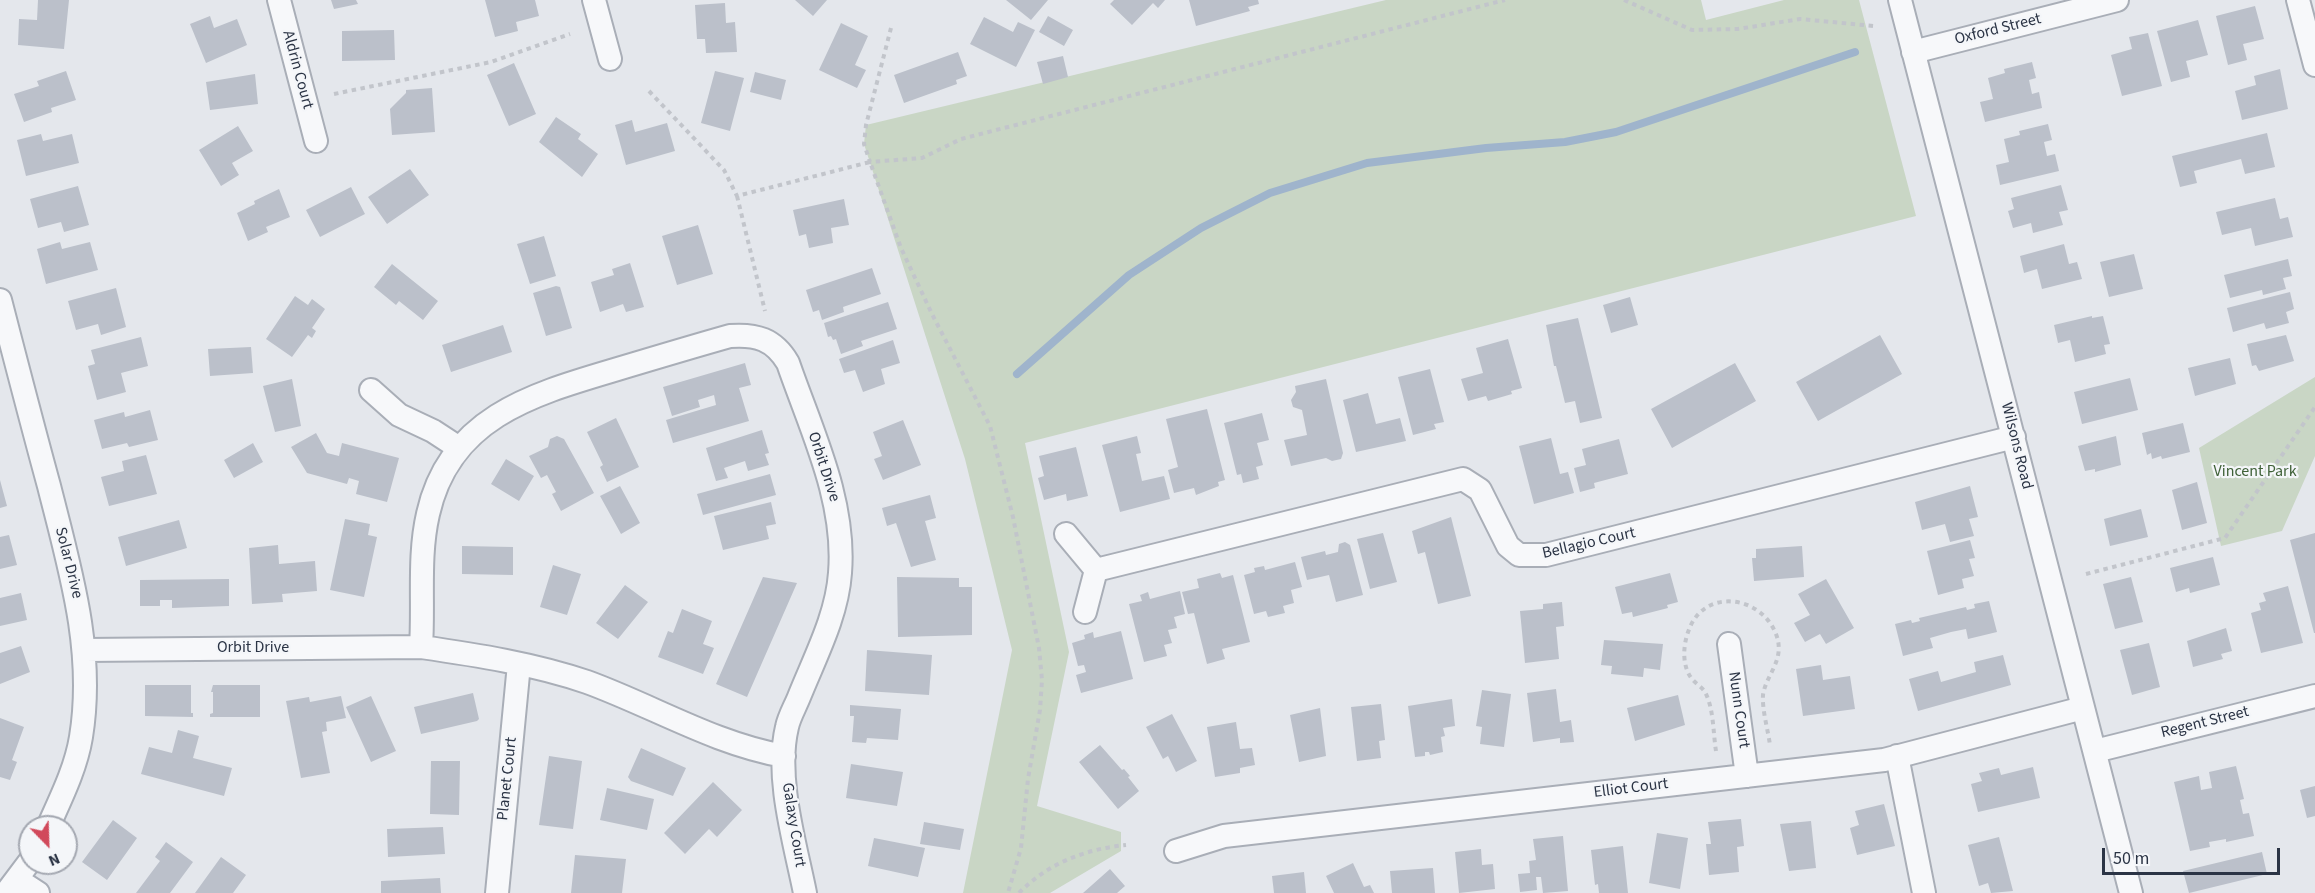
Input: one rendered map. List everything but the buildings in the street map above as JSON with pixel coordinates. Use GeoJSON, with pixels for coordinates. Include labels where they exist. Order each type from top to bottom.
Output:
{"type":"FeatureCollection","features":[{"type":"Feature","properties":{"kind":"street","name":"Aldrin Court"},"geometry":{"type":"LineString","coordinates":[[279,0],[316,141]]}},
{"type":"Feature","properties":{"kind":"street"},"geometry":{"type":"LineString","coordinates":[[594,0],[610,59]]}},
{"type":"Feature","properties":{"kind":"street","name":"Wilsons Road"},"geometry":{"type":"LineString","coordinates":[[1900,0],[2131,893]]}},
{"type":"Feature","properties":{"kind":"street","name":"Oxford Street"},"geometry":{"type":"LineString","coordinates":[[1913,51],[2117,0]]}},
{"type":"Feature","properties":{"kind":"street"},"geometry":{"type":"LineString","coordinates":[[2298,0],[2315,65]]}},
{"type":"Feature","properties":{"kind":"street","name":"Solar Drive"},"geometry":{"type":"LineString","coordinates":[[0,300],[8,361],[71,571],[85,650],[85,701],[81,739],[66,786],[53,815]]}},
{"type":"Feature","properties":{"kind":"street","name":"Orbit Drive"},"geometry":{"type":"LineString","coordinates":[[85,650],[421,647],[519,664],[587,682],[751,751],[784,756],[787,727],[836,605],[841,572],[836,502],[788,363],[780,350],[752,334],[730,336],[549,389],[517,402],[492,418],[459,448],[438,486],[428,514],[423,551],[421,647]]}},
{"type":"Feature","properties":{"kind":"street"},"geometry":{"type":"LineString","coordinates":[[371,390],[399,415],[433,431],[459,448]]}},
{"type":"Feature","properties":{"kind":"street","name":"Bellagio Court"},"geometry":{"type":"LineString","coordinates":[[1096,570],[1434,484],[1463,479],[1480,490],[1508,546],[1519,555],[1546,555],[2014,437]]}},
{"type":"Feature","properties":{"kind":"street"},"geometry":{"type":"LineString","coordinates":[[1066,534],[1096,570],[1085,612]]}},
{"type":"Feature","properties":{"kind":"street","name":"Nunn Court"},"geometry":{"type":"LineString","coordinates":[[1729,644],[1747,776]]}},
{"type":"Feature","properties":{"kind":"street","name":"Planet Court"},"geometry":{"type":"LineString","coordinates":[[497,893],[519,664]]}},
{"type":"Feature","properties":{"kind":"street","name":"Regent Street"},"geometry":{"type":"LineString","coordinates":[[2095,751],[2315,696]]}},
{"type":"Feature","properties":{"kind":"street","name":"Elliot Court"},"geometry":{"type":"LineString","coordinates":[[1176,851],[1224,836],[1747,776],[1897,756],[2083,708]]}},
{"type":"Feature","properties":{"kind":"street","name":"Galaxy Court"},"geometry":{"type":"LineString","coordinates":[[784,756],[786,796],[805,893]]}},
{"type":"Feature","properties":{"kind":"street"},"geometry":{"type":"LineString","coordinates":[[1897,756],[1924,893]]}},
{"type":"Feature","properties":{"kind":"street"},"geometry":{"type":"LineString","coordinates":[[18,878],[38,893]]}},
{"type":"Feature","properties":{"kind":"path"},"geometry":{"type":"LineString","coordinates":[[737,196],[870,162],[922,158],[961,139],[1505,0]]}},
{"type":"Feature","properties":{"kind":"path"},"geometry":{"type":"LineString","coordinates":[[1624,0],[1692,30],[1738,29],[1800,19],[1875,26]]}},
{"type":"Feature","properties":{"kind":"path"},"geometry":{"type":"LineString","coordinates":[[891,28],[866,125],[864,144],[901,248],[990,426],[1013,517],[1039,648],[1042,680],[1040,710],[1028,778],[1021,848],[1008,893]]}},
{"type":"Feature","properties":{"kind":"path"},"geometry":{"type":"LineString","coordinates":[[334,94],[491,62],[570,34]]}},
{"type":"Feature","properties":{"kind":"path"},"geometry":{"type":"LineString","coordinates":[[649,92],[724,170],[737,196],[765,311]]}},
{"type":"Feature","properties":{"kind":"path"},"geometry":{"type":"LineString","coordinates":[[2086,574],[2225,538],[2315,407]]}},
{"type":"Feature","properties":{"kind":"path"},"geometry":{"type":"LineString","coordinates":[[1019,893],[1034,877],[1058,863],[1096,849],[1126,844]]}},
{"type":"Feature","properties":{"kind":"green space"},"geometry":{"type":"Polygon","coordinates":[[[1386,0],[1701,0],[1706,20],[1784,0],[1859,0],[1916,216],[1025,443],[1069,652],[1037,806],[1121,832],[1121,851],[1050,893],[963,893],[1012,650],[965,459],[864,144],[866,125],[1386,0]]]}},
{"type":"Feature","properties":{"kind":"green space","name":"Vincent Park"},"geometry":{"type":"Polygon","coordinates":[[[2315,377],[2315,456],[2282,531],[2221,546],[2199,448],[2315,377]]]}},
{"type":"Feature","properties":{"kind":"waterway"},"geometry":{"type":"LineString","coordinates":[[1017,374],[1129,275],[1201,228],[1270,193],[1367,163],[1486,148],[1565,142],[1616,132],[1855,52]]}}]}
